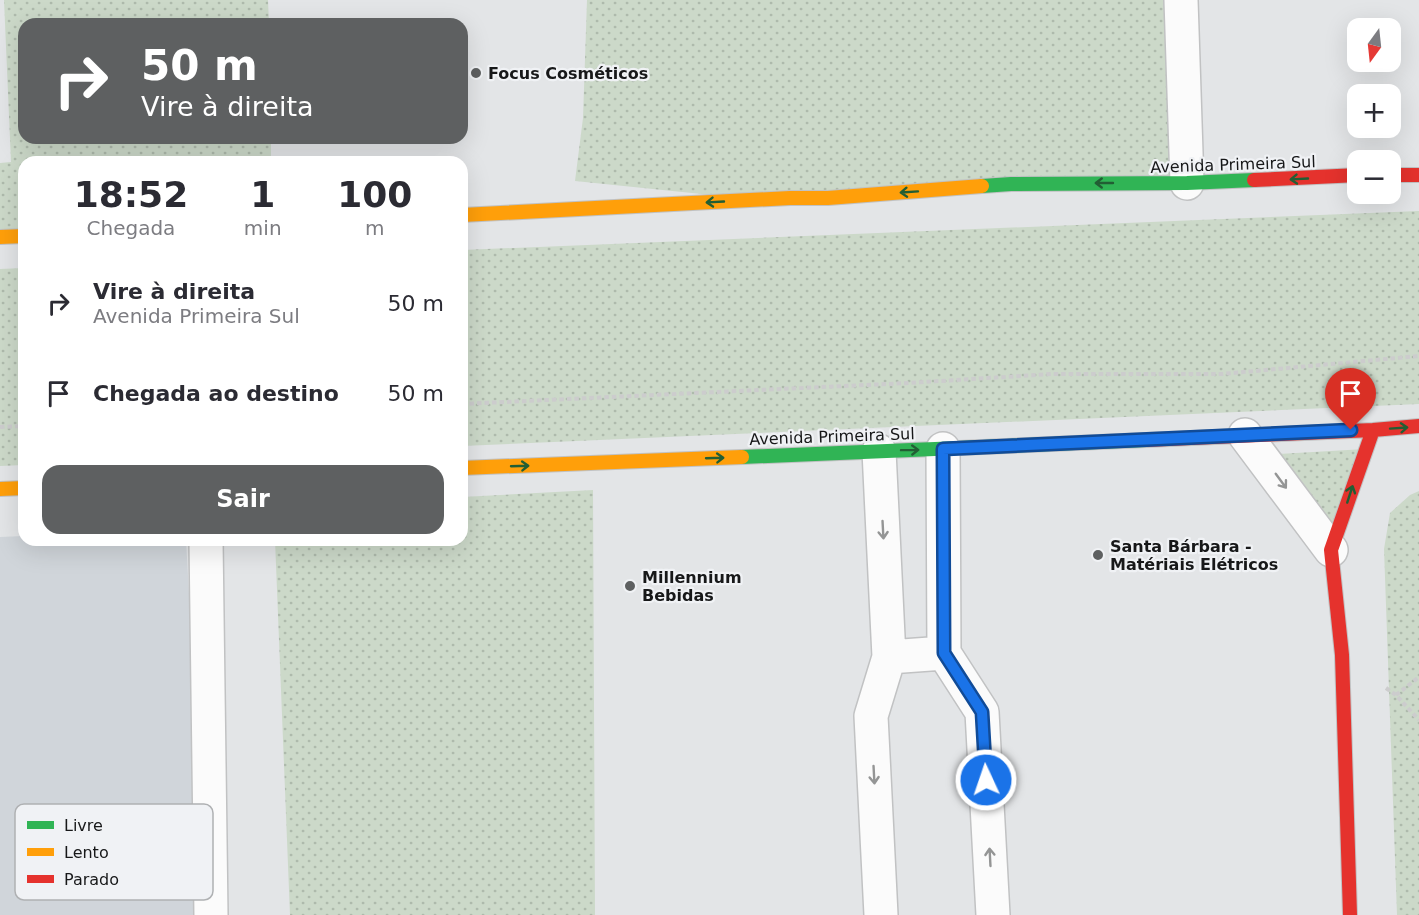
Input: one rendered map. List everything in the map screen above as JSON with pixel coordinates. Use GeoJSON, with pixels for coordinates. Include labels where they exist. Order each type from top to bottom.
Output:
{"type":"FeatureCollection","features":[{"type":"Feature","properties":{"kind":"main road"},"geometry":{"type":"LineString","coordinates":[[1401,175],[1419,175]]}},
{"type":"Feature","properties":{"kind":"main road","name":"Avenida Primeira Sul"},"geometry":{"type":"LineString","coordinates":[[468,215],[828,198],[1011,184],[1186,183],[1347,176]]}},
{"type":"Feature","properties":{"kind":"main road"},"geometry":{"type":"LineString","coordinates":[[0,237],[18,236]]}},
{"type":"Feature","properties":{"kind":"main road","name":"Avenida Primeira Sul"},"geometry":{"type":"LineString","coordinates":[[468,468],[943,449],[1419,426]]}},
{"type":"Feature","properties":{"kind":"main road"},"geometry":{"type":"LineString","coordinates":[[1350,915],[1342,655],[1331,550],[1372,430]]}},
{"type":"Feature","properties":{"kind":"main road"},"geometry":{"type":"LineString","coordinates":[[0,489],[18,488]]}},
{"type":"Feature","properties":{"kind":"street"},"geometry":{"type":"LineString","coordinates":[[1181,0],[1186,183]]}},
{"type":"Feature","properties":{"kind":"street"},"geometry":{"type":"LineString","coordinates":[[1245,435],[1331,550]]}},
{"type":"Feature","properties":{"kind":"street"},"geometry":{"type":"LineString","coordinates":[[943,449],[944,653],[982,712],[993,915]]}},
{"type":"Feature","properties":{"kind":"street"},"geometry":{"type":"LineString","coordinates":[[879,451],[889,657],[871,716],[881,915]]}},
{"type":"Feature","properties":{"kind":"street"},"geometry":{"type":"LineString","coordinates":[[206,546],[210,804]]}},
{"type":"Feature","properties":{"kind":"street"},"geometry":{"type":"LineString","coordinates":[[889,657],[944,653]]}},
{"type":"Feature","properties":{"kind":"street"},"geometry":{"type":"LineString","coordinates":[[211,900],[211,915]]}},
{"type":"Feature","properties":{"kind":"path"},"geometry":{"type":"LineString","coordinates":[[468,404],[1052,374],[1222,374],[1419,356]]}},
{"type":"Feature","properties":{"kind":"path"},"geometry":{"type":"LineString","coordinates":[[0,427],[18,426]]}},
{"type":"Feature","properties":{"kind":"path"},"geometry":{"type":"LineString","coordinates":[[1396,695],[1419,677]]}},
{"type":"Feature","properties":{"kind":"shaded area"},"geometry":{"type":"Polygon","coordinates":[[[18,536],[18,546],[186,546],[201,804],[15,804],[15,900],[206,900],[207,915],[0,915],[0,537],[18,536]]]}},
{"type":"Feature","properties":{"kind":"green space"},"geometry":{"type":"Polygon","coordinates":[[[4,0],[268,0],[269,18],[18,18],[18,144],[271,144],[271,156],[18,156],[18,234],[0,237],[0,163],[11,162],[4,0]]]}},
{"type":"Feature","properties":{"kind":"green space"},"geometry":{"type":"Polygon","coordinates":[[[587,0],[1169,0],[1174,152],[1170,185],[760,200],[575,181],[583,118],[587,0]]]}},
{"type":"Feature","properties":{"kind":"green space"},"geometry":{"type":"Polygon","coordinates":[[[1419,211],[1419,404],[468,446],[468,250],[1419,211]]]}},
{"type":"Feature","properties":{"kind":"green space"},"geometry":{"type":"Polygon","coordinates":[[[18,268],[18,465],[0,466],[0,269],[18,268]]]}},
{"type":"Feature","properties":{"kind":"green space"},"geometry":{"type":"Polygon","coordinates":[[[1365,449],[1327,545],[1261,455],[1365,449]]]}},
{"type":"Feature","properties":{"kind":"green space"},"geometry":{"type":"Polygon","coordinates":[[[593,490],[595,915],[290,915],[275,546],[468,546],[468,497],[593,490]]]}},
{"type":"Feature","properties":{"kind":"green space"},"geometry":{"type":"Polygon","coordinates":[[[1419,491],[1419,915],[1397,915],[1384,549],[1390,513],[1410,495],[1419,491]]]}},
{"type":"Feature","properties":{"kind":"traffic: fast"},"geometry":{"type":"LineString","coordinates":[[982,186],[1254,180]]}},
{"type":"Feature","properties":{"kind":"traffic: fast"},"geometry":{"type":"LineString","coordinates":[[742,457],[1146,440]]}},
{"type":"Feature","properties":{"kind":"traffic: slow"},"geometry":{"type":"LineString","coordinates":[[468,215],[828,198],[982,186]]}},
{"type":"Feature","properties":{"kind":"traffic: slow"},"geometry":{"type":"LineString","coordinates":[[0,237],[18,236]]}},
{"type":"Feature","properties":{"kind":"traffic: slow"},"geometry":{"type":"LineString","coordinates":[[468,468],[742,457]]}},
{"type":"Feature","properties":{"kind":"traffic: slow"},"geometry":{"type":"LineString","coordinates":[[0,489],[18,488]]}},
{"type":"Feature","properties":{"kind":"traffic: jam"},"geometry":{"type":"LineString","coordinates":[[1401,175],[1419,175]]}},
{"type":"Feature","properties":{"kind":"traffic: jam"},"geometry":{"type":"LineString","coordinates":[[1254,180],[1347,176]]}},
{"type":"Feature","properties":{"kind":"traffic: jam"},"geometry":{"type":"LineString","coordinates":[[1146,440],[1419,426]]}},
{"type":"Feature","properties":{"kind":"traffic: jam"},"geometry":{"type":"LineString","coordinates":[[1350,915],[1342,655],[1331,550],[1373,430]]}},
{"type":"Feature","properties":{"kind":"place","name":"Focus Cosméticos"},"geometry":{"type":"Point","coordinates":[476,73]}},
{"type":"Feature","properties":{"kind":"place","name":"Santa Bárbara - Matériais Elétricos"},"geometry":{"type":"Point","coordinates":[1098,555]}},
{"type":"Feature","properties":{"kind":"place","name":"Millennium Bebidas"},"geometry":{"type":"Point","coordinates":[630,586]}},
{"type":"Feature","properties":{"kind":"route"},"geometry":{"type":"LineString","coordinates":[[986,780],[982,712],[944,653],[943,449],[1351,430]]}}]}
